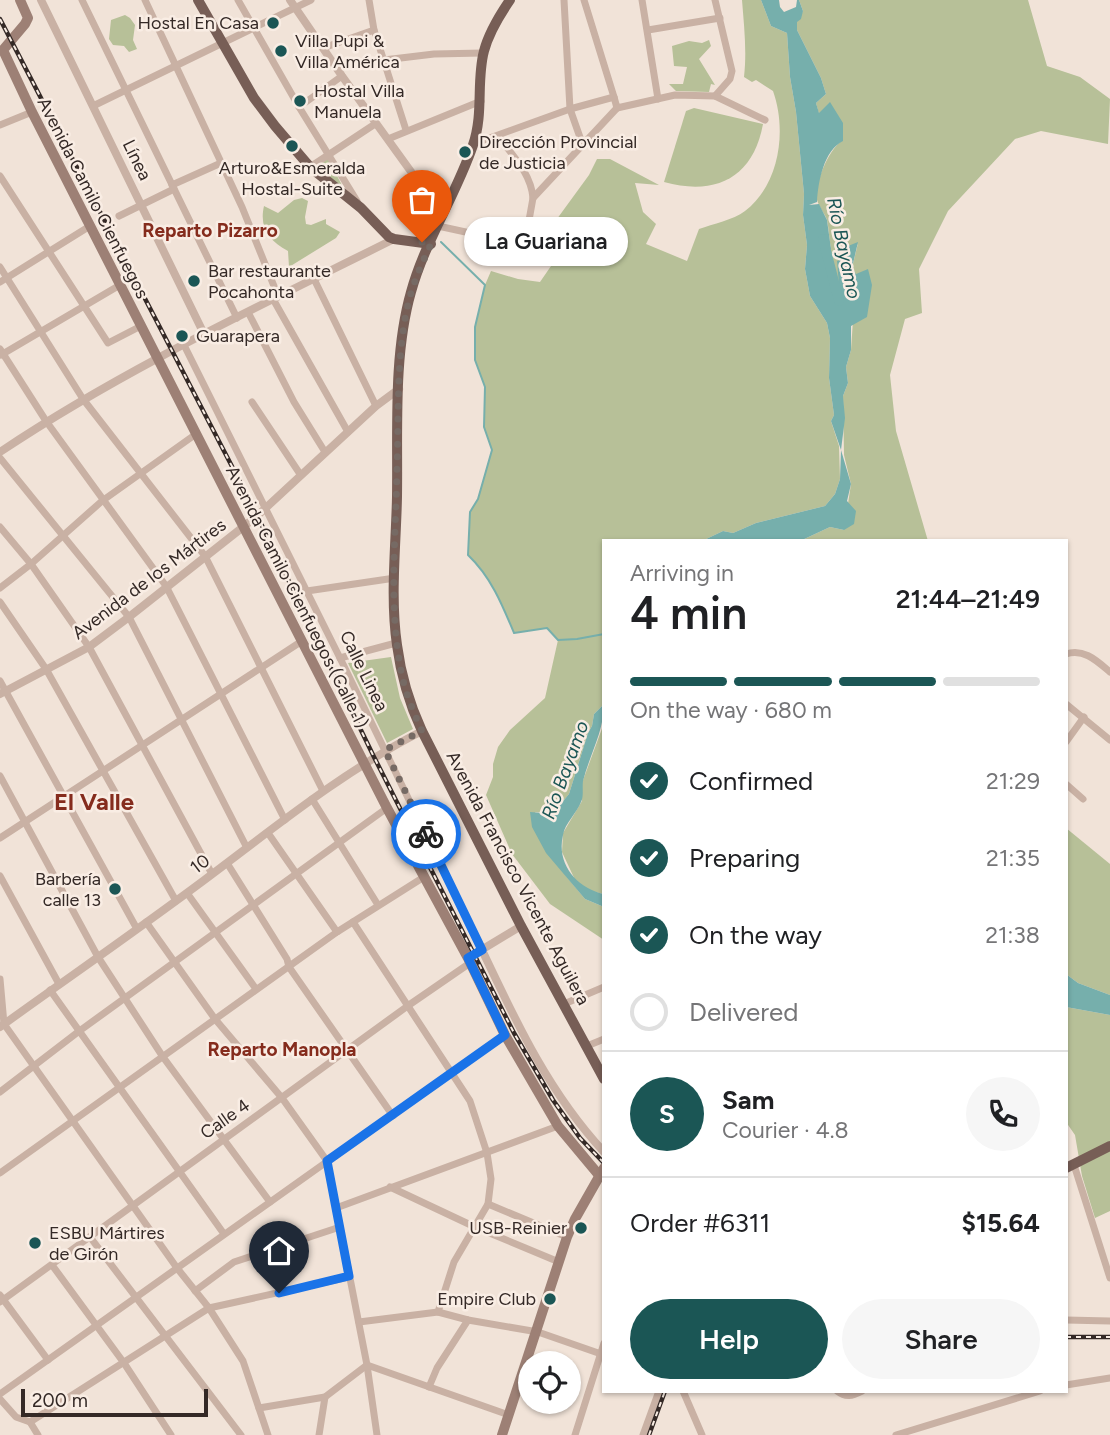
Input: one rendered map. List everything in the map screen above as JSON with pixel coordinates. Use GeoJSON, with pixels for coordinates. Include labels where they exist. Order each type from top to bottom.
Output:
{"type":"FeatureCollection","features":[{"type":"Feature","properties":{"kind":"main road"},"geometry":{"type":"LineString","coordinates":[[1,49],[28,18],[20,0]]}},
{"type":"Feature","properties":{"kind":"main road"},"geometry":{"type":"LineString","coordinates":[[198,0],[254,98],[310,167],[394,239],[431,244]]}},
{"type":"Feature","properties":{"kind":"main road","name":"Avenida Francisco Vicente Aguilera"},"geometry":{"type":"LineString","coordinates":[[510,0],[492,27],[483,52],[481,101],[474,144],[418,272],[408,304],[399,389],[396,643],[402,678],[422,731],[521,926],[602,1075]]}},
{"type":"Feature","properties":{"kind":"main road","name":"Avenida Camilo Cienfuegos"},"geometry":{"type":"LineString","coordinates":[[1,49],[158,358]]}},
{"type":"Feature","properties":{"kind":"main road","name":"Avenida Camilo Cienfuegos (Calle 1)"},"geometry":{"type":"LineString","coordinates":[[158,358],[387,808],[469,960],[505,1035],[558,1126],[602,1175]]}},
{"type":"Feature","properties":{"kind":"main road"},"geometry":{"type":"LineString","coordinates":[[1070,1166],[1110,1146]]}},
{"type":"Feature","properties":{"kind":"main road"},"geometry":{"type":"LineString","coordinates":[[502,1435],[568,1237],[602,1175]]}},
{"type":"Feature","properties":{"kind":"street","name":"Línea"},"geometry":{"type":"LineString","coordinates":[[40,0],[204,334]]}},
{"type":"Feature","properties":{"kind":"street"},"geometry":{"type":"LineString","coordinates":[[82,0],[237,318]]}},
{"type":"Feature","properties":{"kind":"street"},"geometry":{"type":"LineString","coordinates":[[145,0],[242,207],[275,298],[348,432]]}},
{"type":"Feature","properties":{"kind":"street"},"geometry":{"type":"LineString","coordinates":[[238,0],[361,208]]}},
{"type":"Feature","properties":{"kind":"street"},"geometry":{"type":"LineString","coordinates":[[93,106],[223,44],[292,4],[311,0]]}},
{"type":"Feature","properties":{"kind":"street"},"geometry":{"type":"LineString","coordinates":[[369,0],[374,30],[406,130]]}},
{"type":"Feature","properties":{"kind":"street"},"geometry":{"type":"LineString","coordinates":[[565,0],[570,109],[582,143]]}},
{"type":"Feature","properties":{"kind":"street"},"geometry":{"type":"LineString","coordinates":[[584,0],[617,108]]}},
{"type":"Feature","properties":{"kind":"street"},"geometry":{"type":"LineString","coordinates":[[642,0],[658,99]]}},
{"type":"Feature","properties":{"kind":"street"},"geometry":{"type":"LineString","coordinates":[[715,0],[732,71],[730,79],[715,96]]}},
{"type":"Feature","properties":{"kind":"street"},"geometry":{"type":"LineString","coordinates":[[292,4],[388,139],[441,221],[484,236],[526,237],[533,198],[532,185],[498,136]]}},
{"type":"Feature","properties":{"kind":"street"},"geometry":{"type":"LineString","coordinates":[[648,30],[720,18]]}},
{"type":"Feature","properties":{"kind":"street"},"geometry":{"type":"LineString","coordinates":[[323,48],[374,30]]}},
{"type":"Feature","properties":{"kind":"street"},"geometry":{"type":"LineString","coordinates":[[384,60],[483,52]]}},
{"type":"Feature","properties":{"kind":"street"},"geometry":{"type":"LineString","coordinates":[[299,107],[342,76]]}},
{"type":"Feature","properties":{"kind":"street"},"geometry":{"type":"LineString","coordinates":[[533,198],[617,108],[675,95],[715,96],[765,120]]}},
{"type":"Feature","properties":{"kind":"street"},"geometry":{"type":"LineString","coordinates":[[474,144],[570,109],[614,97]]}},
{"type":"Feature","properties":{"kind":"street"},"geometry":{"type":"LineString","coordinates":[[388,139],[481,101]]}},
{"type":"Feature","properties":{"kind":"street"},"geometry":{"type":"LineString","coordinates":[[0,125],[32,112]]}},
{"type":"Feature","properties":{"kind":"street"},"geometry":{"type":"LineString","coordinates":[[310,167],[375,124]]}},
{"type":"Feature","properties":{"kind":"street"},"geometry":{"type":"LineString","coordinates":[[119,216],[221,163]]}},
{"type":"Feature","properties":{"kind":"street"},"geometry":{"type":"LineString","coordinates":[[1,179],[107,343],[141,326]]}},
{"type":"Feature","properties":{"kind":"street"},"geometry":{"type":"LineString","coordinates":[[4,279],[90,226]]}},
{"type":"Feature","properties":{"kind":"street"},"geometry":{"type":"LineString","coordinates":[[0,452],[83,398],[394,239]]}},
{"type":"Feature","properties":{"kind":"street"},"geometry":{"type":"LineString","coordinates":[[0,267],[4,279],[83,398],[205,556],[323,791]]}},
{"type":"Feature","properties":{"kind":"street"},"geometry":{"type":"LineString","coordinates":[[314,279],[376,405]]}},
{"type":"Feature","properties":{"kind":"street"},"geometry":{"type":"LineString","coordinates":[[120,285],[1,353],[102,501],[166,586],[285,820]]}},
{"type":"Feature","properties":{"kind":"street"},"geometry":{"type":"LineString","coordinates":[[248,312],[294,402],[325,452]]}},
{"type":"Feature","properties":{"kind":"street","name":"Calle Linea"},"geometry":{"type":"LineString","coordinates":[[184,345],[341,659],[536,1061],[569,1111],[602,1150]]}},
{"type":"Feature","properties":{"kind":"street","name":"Avenida de los Mártires"},"geometry":{"type":"LineString","coordinates":[[3,692],[89,647],[129,617],[265,508],[376,405],[399,389]]}},
{"type":"Feature","properties":{"kind":"street"},"geometry":{"type":"LineString","coordinates":[[252,402],[300,474]]}},
{"type":"Feature","properties":{"kind":"street"},"geometry":{"type":"LineString","coordinates":[[0,588],[102,501],[196,434]]}},
{"type":"Feature","properties":{"kind":"street"},"geometry":{"type":"LineString","coordinates":[[0,458],[129,617],[247,848]]}},
{"type":"Feature","properties":{"kind":"street"},"geometry":{"type":"LineString","coordinates":[[0,527],[31,564],[89,647],[212,874]]}},
{"type":"Feature","properties":{"kind":"street"},"geometry":{"type":"LineString","coordinates":[[307,591],[395,578]]}},
{"type":"Feature","properties":{"kind":"street"},"geometry":{"type":"LineString","coordinates":[[0,602],[46,669],[176,901]]}},
{"type":"Feature","properties":{"kind":"street"},"geometry":{"type":"LineString","coordinates":[[0,838],[302,641]]}},
{"type":"Feature","properties":{"kind":"street"},"geometry":{"type":"LineString","coordinates":[[341,659],[396,643]]}},
{"type":"Feature","properties":{"kind":"street"},"geometry":{"type":"LineString","coordinates":[[1068,654],[1077,652],[1097,661],[1110,672]]}},
{"type":"Feature","properties":{"kind":"street"},"geometry":{"type":"LineString","coordinates":[[0,681],[3,692],[65,797],[137,929]]}},
{"type":"Feature","properties":{"kind":"street"},"geometry":{"type":"LineString","coordinates":[[1068,705],[1110,740]]}},
{"type":"Feature","properties":{"kind":"street"},"geometry":{"type":"LineString","coordinates":[[1068,739],[1084,717]]}},
{"type":"Feature","properties":{"kind":"street","name":"10"},"geometry":{"type":"LineString","coordinates":[[2,1025],[187,893],[323,791],[385,750],[422,731]]}},
{"type":"Feature","properties":{"kind":"street"},"geometry":{"type":"LineString","coordinates":[[0,776],[98,957],[163,1057],[270,1202]]}},
{"type":"Feature","properties":{"kind":"street"},"geometry":{"type":"LineString","coordinates":[[1068,786],[1083,799]]}},
{"type":"Feature","properties":{"kind":"street"},"geometry":{"type":"LineString","coordinates":[[312,799],[378,905]]}},
{"type":"Feature","properties":{"kind":"street"},"geometry":{"type":"LineString","coordinates":[[0,1092],[78,1032],[387,808]]}},
{"type":"Feature","properties":{"kind":"street"},"geometry":{"type":"LineString","coordinates":[[268,832],[337,932]]}},
{"type":"Feature","properties":{"kind":"street"},"geometry":{"type":"LineString","coordinates":[[226,863],[254,904],[289,967],[393,1116]]}},
{"type":"Feature","properties":{"kind":"street"},"geometry":{"type":"LineString","coordinates":[[0,876],[59,984]]}},
{"type":"Feature","properties":{"kind":"street"},"geometry":{"type":"LineString","coordinates":[[0,1174],[337,932],[424,877]]}},
{"type":"Feature","properties":{"kind":"street"},"geometry":{"type":"LineString","coordinates":[[187,893],[256,989]]}},
{"type":"Feature","properties":{"kind":"street"},"geometry":{"type":"LineString","coordinates":[[146,922],[215,1019],[282,1098],[327,1161],[367,1365],[377,1435]]}},
{"type":"Feature","properties":{"kind":"street"},"geometry":{"type":"LineString","coordinates":[[353,922],[470,1101],[487,1153],[491,1179],[488,1204],[454,1262],[438,1312]]}},
{"type":"Feature","properties":{"kind":"street","name":"Calle 4"},"geometry":{"type":"LineString","coordinates":[[1,1299],[52,1265],[482,950],[521,926]]}},
{"type":"Feature","properties":{"kind":"street"},"geometry":{"type":"LineString","coordinates":[[0,979],[2,1025],[35,1065],[177,1268],[209,1308],[243,1361],[268,1435]]}},
{"type":"Feature","properties":{"kind":"street"},"geometry":{"type":"LineString","coordinates":[[564,1004],[602,988]]}},
{"type":"Feature","properties":{"kind":"street"},"geometry":{"type":"LineString","coordinates":[[50,990],[223,1234]]}},
{"type":"Feature","properties":{"kind":"street"},"geometry":{"type":"LineString","coordinates":[[35,1434],[30,1422],[16,1417],[0,1396],[223,1234],[505,1035]]}},
{"type":"Feature","properties":{"kind":"street"},"geometry":{"type":"LineString","coordinates":[[587,1046],[602,1040]]}},
{"type":"Feature","properties":{"kind":"street"},"geometry":{"type":"LineString","coordinates":[[336,1208],[558,1126]]}},
{"type":"Feature","properties":{"kind":"street"},"geometry":{"type":"LineString","coordinates":[[1070,1166],[1110,1278]]}},
{"type":"Feature","properties":{"kind":"street"},"geometry":{"type":"LineString","coordinates":[[390,1187],[559,1262]]}},
{"type":"Feature","properties":{"kind":"street"},"geometry":{"type":"LineString","coordinates":[[488,1204],[568,1237]]}},
{"type":"Feature","properties":{"kind":"street"},"geometry":{"type":"LineString","coordinates":[[195,1291],[234,1262],[340,1227]]}},
{"type":"Feature","properties":{"kind":"street"},"geometry":{"type":"LineString","coordinates":[[90,1237],[241,1435]]}},
{"type":"Feature","properties":{"kind":"street"},"geometry":{"type":"LineString","coordinates":[[52,1265],[124,1363],[171,1435]]}},
{"type":"Feature","properties":{"kind":"street"},"geometry":{"type":"LineString","coordinates":[[30,1422],[209,1308],[349,1276]]}},
{"type":"Feature","properties":{"kind":"street"},"geometry":{"type":"LineString","coordinates":[[1,1299],[48,1360]]}},
{"type":"Feature","properties":{"kind":"street"},"geometry":{"type":"LineString","coordinates":[[359,1322],[438,1312],[538,1332],[602,1355],[575,1435]]}},
{"type":"Feature","properties":{"kind":"street"},"geometry":{"type":"LineString","coordinates":[[429,1387],[437,1368],[468,1320]]}},
{"type":"Feature","properties":{"kind":"street"},"geometry":{"type":"LineString","coordinates":[[1068,1320],[1110,1321]]}},
{"type":"Feature","properties":{"kind":"street"},"geometry":{"type":"LineString","coordinates":[[259,1408],[325,1397],[367,1365]]}},
{"type":"Feature","properties":{"kind":"street"},"geometry":{"type":"LineString","coordinates":[[367,1365],[509,1415]]}},
{"type":"Feature","properties":{"kind":"street"},"geometry":{"type":"LineString","coordinates":[[1068,1385],[1110,1378]]}},
{"type":"Feature","properties":{"kind":"street"},"geometry":{"type":"LineString","coordinates":[[643,1435],[658,1393]]}},
{"type":"Feature","properties":{"kind":"street"},"geometry":{"type":"LineString","coordinates":[[684,1393],[702,1435]]}},
{"type":"Feature","properties":{"kind":"street"},"geometry":{"type":"LineString","coordinates":[[840,1393],[843,1396],[858,1393]]}},
{"type":"Feature","properties":{"kind":"street"},"geometry":{"type":"LineString","coordinates":[[896,1435],[1033,1393]]}},
{"type":"Feature","properties":{"kind":"street"},"geometry":{"type":"LineString","coordinates":[[319,1435],[325,1397]]}},
{"type":"Feature","properties":{"kind":"green space"},"geometry":{"type":"Polygon","coordinates":[[[742,0],[761,0],[771,26],[787,33],[804,194],[803,215],[807,245],[805,269],[810,296],[827,323],[830,338],[829,378],[834,415],[831,421],[839,446],[840,479],[835,494],[825,506],[756,523],[733,533],[723,531],[706,539],[602,539],[602,706],[594,714],[569,794],[554,808],[535,812],[566,876],[585,899],[602,906],[602,939],[550,904],[512,854],[486,795],[493,777],[493,764],[498,747],[510,730],[545,698],[558,640],[547,628],[514,633],[489,582],[468,555],[470,512],[478,499],[492,450],[484,427],[485,387],[475,360],[475,327],[491,271],[540,282],[560,253],[563,239],[553,225],[589,175],[597,159],[610,159],[659,185],[635,183],[643,212],[656,224],[646,244],[687,261],[699,229],[740,214],[757,200],[773,171],[780,139],[779,122],[773,91],[756,80],[752,82],[744,77],[742,0]]]}},
{"type":"Feature","properties":{"kind":"green space"},"geometry":{"type":"Polygon","coordinates":[[[799,0],[1028,0],[1047,66],[1080,77],[1110,99],[1108,144],[1041,131],[1015,139],[948,211],[919,269],[922,313],[905,319],[890,375],[896,431],[927,539],[804,539],[830,527],[844,530],[851,484],[844,455],[843,396],[848,383],[846,367],[851,350],[856,275],[852,268],[858,243],[839,285],[835,288],[825,250],[831,249],[827,220],[816,193],[828,158],[843,140],[819,114],[816,103],[826,94],[797,30],[797,21],[803,11],[799,0]]]}},
{"type":"Feature","properties":{"kind":"green space"},"geometry":{"type":"Polygon","coordinates":[[[125,15],[135,25],[133,40],[137,49],[129,52],[124,46],[113,45],[109,39],[111,20],[125,15]]]}},
{"type":"Feature","properties":{"kind":"green space"},"geometry":{"type":"Polygon","coordinates":[[[709,40],[711,46],[699,59],[715,85],[711,84],[709,92],[676,91],[669,84],[683,84],[687,67],[674,66],[672,46],[689,41],[702,43],[709,40]]]}},
{"type":"Feature","properties":{"kind":"green space"},"geometry":{"type":"Polygon","coordinates":[[[694,108],[763,124],[758,143],[750,158],[729,179],[699,187],[664,182],[686,111],[694,108]]]}},
{"type":"Feature","properties":{"kind":"green space"},"geometry":{"type":"Polygon","coordinates":[[[327,157],[344,189],[313,165],[327,157]]]}},
{"type":"Feature","properties":{"kind":"green space"},"geometry":{"type":"Polygon","coordinates":[[[302,198],[308,201],[306,224],[311,225],[326,219],[326,224],[340,232],[336,238],[289,267],[288,251],[271,238],[264,227],[264,206],[278,213],[294,200],[302,198]]]}},
{"type":"Feature","properties":{"kind":"green space"},"geometry":{"type":"Polygon","coordinates":[[[391,657],[400,698],[413,729],[387,743],[348,663],[391,657]]]}},
{"type":"Feature","properties":{"kind":"green space"},"geometry":{"type":"Polygon","coordinates":[[[602,728],[602,894],[590,891],[576,882],[562,852],[563,833],[582,801],[582,783],[602,728]]]}},
{"type":"Feature","properties":{"kind":"green space"},"geometry":{"type":"Polygon","coordinates":[[[1068,830],[1110,864],[1110,995],[1078,983],[1068,976],[1068,830]]]}},
{"type":"Feature","properties":{"kind":"green space"},"geometry":{"type":"Polygon","coordinates":[[[1068,1007],[1110,1015],[1110,1211],[1095,1218],[1082,1176],[1075,1135],[1068,1125],[1068,1007]]]}},
{"type":"Feature","properties":{"kind":"water"},"geometry":{"type":"Polygon","coordinates":[[[761,0],[779,0],[784,12],[796,7],[799,0],[803,11],[797,22],[797,30],[826,94],[816,103],[819,113],[830,102],[843,123],[843,141],[836,145],[827,159],[817,202],[809,205],[819,204],[827,220],[831,249],[825,250],[835,287],[839,285],[837,261],[844,259],[848,246],[858,242],[852,268],[856,274],[868,269],[872,285],[867,317],[851,326],[851,350],[846,367],[848,383],[843,396],[845,418],[841,450],[831,421],[834,415],[829,378],[830,338],[827,323],[810,296],[805,269],[807,245],[803,215],[804,194],[787,33],[771,26],[761,0]]]}},
{"type":"Feature","properties":{"kind":"water"},"geometry":{"type":"Polygon","coordinates":[[[841,450],[851,484],[847,501],[856,511],[854,524],[844,530],[830,527],[804,539],[706,539],[723,531],[733,533],[756,523],[825,506],[835,494],[840,479],[841,450]]]}},
{"type":"Feature","properties":{"kind":"water"},"geometry":{"type":"Polygon","coordinates":[[[602,706],[599,733],[583,781],[582,800],[564,831],[562,846],[566,865],[571,873],[585,886],[602,893],[602,906],[585,899],[546,853],[532,827],[530,812],[543,813],[569,794],[594,714],[602,706]]]}},
{"type":"Feature","properties":{"kind":"water"},"geometry":{"type":"Polygon","coordinates":[[[1068,976],[1078,983],[1110,995],[1110,1015],[1068,1007],[1068,976]]]}},
{"type":"Feature","properties":{"kind":"waterway","name":"Río Bayamo"},"geometry":{"type":"LineString","coordinates":[[823,239],[839,301]]}},
{"type":"Feature","properties":{"kind":"waterway"},"geometry":{"type":"LineString","coordinates":[[441,242],[485,285],[475,327],[475,360],[485,387],[484,427],[492,450],[478,499],[470,512],[468,555],[489,582],[514,633],[547,628],[558,640],[602,634]]}},
{"type":"Feature","properties":{"kind":"railway"},"geometry":{"type":"LineString","coordinates":[[0,19],[252,505],[374,757],[514,1033],[553,1100],[580,1138],[602,1161]]}},
{"type":"Feature","properties":{"kind":"railway"},"geometry":{"type":"LineString","coordinates":[[1068,1337],[1110,1337]]}},
{"type":"Feature","properties":{"kind":"railway"},"geometry":{"type":"LineString","coordinates":[[649,1435],[664,1393]]}},
{"type":"Feature","properties":{"kind":"way so far"},"geometry":{"type":"LineString","coordinates":[[422,242],[431,244],[412,289],[402,346],[395,599],[396,643],[402,678],[422,731],[385,750],[426,834]]}},
{"type":"Feature","properties":{"kind":"place","name":"Hostal En Casa"},"geometry":{"type":"Point","coordinates":[273,23]}},
{"type":"Feature","properties":{"kind":"place","name":"Villa Pupi & Villa América"},"geometry":{"type":"Point","coordinates":[281,51]}},
{"type":"Feature","properties":{"kind":"place","name":"Hostal Villa Manuela"},"geometry":{"type":"Point","coordinates":[300,101]}},
{"type":"Feature","properties":{"kind":"place","name":"Arturo&Esmeralda Hostal-Suite"},"geometry":{"type":"Point","coordinates":[292,146]}},
{"type":"Feature","properties":{"kind":"place","name":"Dirección Provincial de Justicia"},"geometry":{"type":"Point","coordinates":[465,152]}},
{"type":"Feature","properties":{"kind":"place","name":"La Guariana"},"geometry":{"type":"Point","coordinates":[422,242]}},
{"type":"Feature","properties":{"kind":"place","name":"Bar restaurante Pocahonta"},"geometry":{"type":"Point","coordinates":[194,281]}},
{"type":"Feature","properties":{"kind":"place","name":"Guarapera"},"geometry":{"type":"Point","coordinates":[182,336]}},
{"type":"Feature","properties":{"kind":"place","name":"Barbería calle 13"},"geometry":{"type":"Point","coordinates":[115,889]}},
{"type":"Feature","properties":{"kind":"place","name":"USB-Reinier"},"geometry":{"type":"Point","coordinates":[581,1228]}},
{"type":"Feature","properties":{"kind":"place","name":"ESBU Mártires de Girón"},"geometry":{"type":"Point","coordinates":[35,1243]}},
{"type":"Feature","properties":{"kind":"place","name":"Empire Club"},"geometry":{"type":"Point","coordinates":[550,1299]}},
{"type":"Feature","properties":{"kind":"district","name":"Reparto Pizarro"},"geometry":{"type":"Point","coordinates":[210,230]}},
{"type":"Feature","properties":{"kind":"district","name":"El Valle"},"geometry":{"type":"Point","coordinates":[94,801]}},
{"type":"Feature","properties":{"kind":"district","name":"Reparto Manopla"},"geometry":{"type":"Point","coordinates":[282,1049]}},
{"type":"Feature","properties":{"kind":"route"},"geometry":{"type":"LineString","coordinates":[[279,1293],[349,1276],[327,1161],[505,1035],[468,958],[482,950],[426,834]]}}]}
